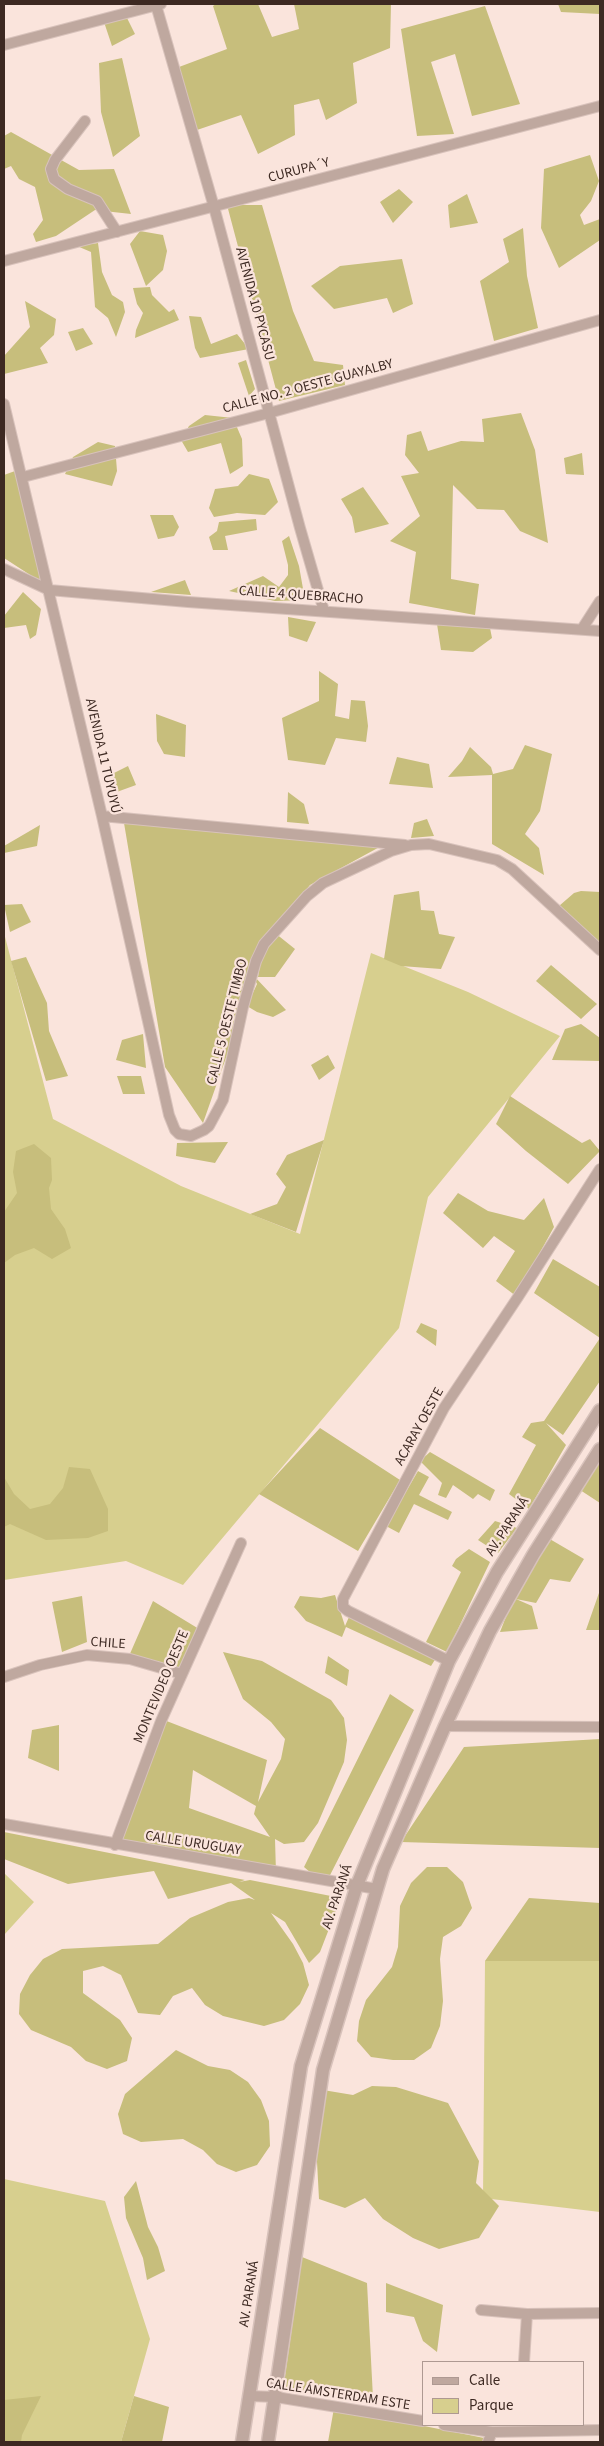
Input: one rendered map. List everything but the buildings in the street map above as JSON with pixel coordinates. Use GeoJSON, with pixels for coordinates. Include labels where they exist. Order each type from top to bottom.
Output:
{"type":"FeatureCollection","features":[{"type":"Feature","properties":{"kind":"street"},"geometry":{"type":"LineString","coordinates":[[4,45],[158,4]]}},
{"type":"Feature","properties":{"kind":"street","name":"AVENIDA 10 PYCASU"},"geometry":{"type":"LineString","coordinates":[[158,4],[324,611]]}},
{"type":"Feature","properties":{"kind":"street","name":"CURUPA´Y"},"geometry":{"type":"LineString","coordinates":[[4,261],[214,208],[600,106]]}},
{"type":"Feature","properties":{"kind":"street"},"geometry":{"type":"LineString","coordinates":[[85,121],[55,160],[52,170],[54,179],[68,189],[97,202],[117,232]]}},
{"type":"Feature","properties":{"kind":"street","name":"CALLE NO. 2 OESTE GUAYALBY"},"geometry":{"type":"LineString","coordinates":[[23,477],[269,413],[600,320]]}},
{"type":"Feature","properties":{"kind":"street","name":"AVENIDA 11 TUYUYÚ"},"geometry":{"type":"LineString","coordinates":[[4,404],[23,477],[102,816],[169,1116]]}},
{"type":"Feature","properties":{"kind":"street","name":"CALLE 4 QUEBRACHO"},"geometry":{"type":"LineString","coordinates":[[4,569],[48,590],[188,602],[600,631]]}},
{"type":"Feature","properties":{"kind":"street"},"geometry":{"type":"LineString","coordinates":[[582,629],[600,601]]}},
{"type":"Feature","properties":{"kind":"street"},"geometry":{"type":"LineString","coordinates":[[102,816],[411,845]]}},
{"type":"Feature","properties":{"kind":"street","name":"CALLE 5 OESTE TIMBO"},"geometry":{"type":"LineString","coordinates":[[169,1116],[175,1130],[184,1136],[197,1134],[209,1126],[223,1100],[243,1007],[256,961],[264,944],[275,930],[322,883],[391,850],[411,845],[429,844],[497,860],[512,869],[600,950]]}},
{"type":"Feature","properties":{"kind":"street","name":"ACARAY OESTE"},"geometry":{"type":"LineString","coordinates":[[449,1660],[348,1612],[344,1607],[342,1599],[444,1408],[518,1297],[600,1168]]}},
{"type":"Feature","properties":{"kind":"street","name":"AV. PARANÁ"},"geometry":{"type":"LineString","coordinates":[[242,2442],[303,2059],[357,1885],[449,1660],[497,1572],[600,1410]]}},
{"type":"Feature","properties":{"kind":"street"},"geometry":{"type":"LineString","coordinates":[[268,2442],[323,2070],[377,1889],[398,1830],[444,1726],[490,1631],[533,1555],[600,1449]]}},
{"type":"Feature","properties":{"kind":"street"},"geometry":{"type":"LineString","coordinates":[[548,1492],[566,1502]]}},
{"type":"Feature","properties":{"kind":"street","name":"MONTEVIDEO OESTE"},"geometry":{"type":"LineString","coordinates":[[115,1845],[161,1721],[241,1543]]}},
{"type":"Feature","properties":{"kind":"street","name":"CHILE"},"geometry":{"type":"LineString","coordinates":[[4,1677],[40,1665],[86,1655],[130,1659],[182,1674]]}},
{"type":"Feature","properties":{"kind":"street"},"geometry":{"type":"LineString","coordinates":[[444,1726],[600,1727]]}},
{"type":"Feature","properties":{"kind":"street","name":"CALLE URUGUAY"},"geometry":{"type":"LineString","coordinates":[[4,1824],[115,1845],[377,1889]]}},
{"type":"Feature","properties":{"kind":"street"},"geometry":{"type":"LineString","coordinates":[[481,2310],[528,2314],[600,2313]]}},
{"type":"Feature","properties":{"kind":"street"},"geometry":{"type":"LineString","coordinates":[[524,2361],[528,2314]]}},
{"type":"Feature","properties":{"kind":"street","name":"CALLE ÁMSTERDAM ESTE"},"geometry":{"type":"LineString","coordinates":[[249,2396],[276,2397],[422,2421]]}},
{"type":"Feature","properties":{"kind":"street"},"geometry":{"type":"LineString","coordinates":[[448,2426],[490,2437],[518,2429],[600,2430]]}},
{"type":"Feature","properties":{"kind":"green space"},"geometry":{"type":"Polygon","coordinates":[[[4,933],[53,1119],[181,1186],[300,1234],[371,953],[468,992],[560,1036],[428,1197],[399,1328],[183,1585],[126,1561],[4,1580],[4,933]]]}},
{"type":"Feature","properties":{"kind":"green space"},"geometry":{"type":"Polygon","coordinates":[[[4,1873],[34,1902],[4,1935],[4,1873]]]}},
{"type":"Feature","properties":{"kind":"green space"},"geometry":{"type":"Polygon","coordinates":[[[485,1961],[600,1961],[600,2212],[483,2198],[485,1961]]]}},
{"type":"Feature","properties":{"kind":"green space"},"geometry":{"type":"Polygon","coordinates":[[[4,2179],[105,2201],[150,2339],[121,2442],[4,2442],[4,2179]]]}},
{"type":"Feature","properties":{"kind":"shaded area"},"geometry":{"type":"Polygon","coordinates":[[[216,4],[258,4],[272,37],[299,29],[294,4],[391,4],[390,48],[353,63],[357,103],[326,120],[319,99],[294,105],[295,135],[258,154],[241,115],[197,130],[179,67],[227,49],[213,6],[216,4]]]}},
{"type":"Feature","properties":{"kind":"shaded area"},"geometry":{"type":"Polygon","coordinates":[[[558,4],[600,4],[600,14],[561,12],[558,4]]]}},
{"type":"Feature","properties":{"kind":"shaded area"},"geometry":{"type":"Polygon","coordinates":[[[485,6],[520,104],[472,116],[455,54],[431,62],[454,134],[417,136],[401,29],[485,6]]]}},
{"type":"Feature","properties":{"kind":"shaded area"},"geometry":{"type":"Polygon","coordinates":[[[126,16],[135,34],[112,46],[104,22],[126,16]]]}},
{"type":"Feature","properties":{"kind":"shaded area"},"geometry":{"type":"Polygon","coordinates":[[[122,58],[140,136],[113,157],[101,112],[99,63],[122,58]]]}},
{"type":"Feature","properties":{"kind":"shaded area"},"geometry":{"type":"Polygon","coordinates":[[[11,132],[79,170],[114,169],[131,214],[95,210],[56,236],[36,242],[33,234],[43,220],[35,187],[19,179],[11,166],[4,169],[4,136],[11,132]]]}},
{"type":"Feature","properties":{"kind":"shaded area"},"geometry":{"type":"Polygon","coordinates":[[[590,155],[599,181],[591,201],[580,215],[584,225],[600,219],[600,240],[559,268],[541,228],[544,169],[590,155]]]}},
{"type":"Feature","properties":{"kind":"shaded area"},"geometry":{"type":"Polygon","coordinates":[[[399,189],[413,202],[393,223],[380,202],[399,189]]]}},
{"type":"Feature","properties":{"kind":"shaded area"},"geometry":{"type":"Polygon","coordinates":[[[467,194],[478,223],[450,228],[448,205],[467,194]]]}},
{"type":"Feature","properties":{"kind":"shaded area"},"geometry":{"type":"Polygon","coordinates":[[[227,205],[262,205],[293,311],[314,361],[343,365],[345,385],[279,401],[227,205]]]}},
{"type":"Feature","properties":{"kind":"shaded area"},"geometry":{"type":"Polygon","coordinates":[[[523,228],[527,276],[538,328],[494,341],[480,281],[509,262],[503,239],[523,228]]]}},
{"type":"Feature","properties":{"kind":"shaded area"},"geometry":{"type":"Polygon","coordinates":[[[140,231],[163,235],[167,251],[163,270],[146,286],[130,244],[140,231]]]}},
{"type":"Feature","properties":{"kind":"shaded area"},"geometry":{"type":"Polygon","coordinates":[[[98,243],[102,272],[112,295],[123,302],[125,312],[116,337],[108,318],[95,307],[91,252],[77,246],[98,243]]]}},
{"type":"Feature","properties":{"kind":"shaded area"},"geometry":{"type":"Polygon","coordinates":[[[402,259],[413,304],[393,313],[387,298],[334,309],[311,286],[340,266],[402,259]]]}},
{"type":"Feature","properties":{"kind":"shaded area"},"geometry":{"type":"Polygon","coordinates":[[[150,287],[152,295],[169,312],[174,309],[179,320],[135,338],[143,313],[137,304],[133,288],[150,287]]]}},
{"type":"Feature","properties":{"kind":"shaded area"},"geometry":{"type":"Polygon","coordinates":[[[25,301],[56,319],[54,335],[40,348],[48,363],[4,374],[4,356],[30,327],[25,301]]]}},
{"type":"Feature","properties":{"kind":"shaded area"},"geometry":{"type":"Polygon","coordinates":[[[189,316],[201,317],[211,344],[237,334],[249,349],[200,358],[195,348],[189,316]]]}},
{"type":"Feature","properties":{"kind":"shaded area"},"geometry":{"type":"Polygon","coordinates":[[[83,328],[93,344],[76,351],[68,332],[83,328]]]}},
{"type":"Feature","properties":{"kind":"shaded area"},"geometry":{"type":"Polygon","coordinates":[[[246,360],[255,389],[249,396],[238,363],[246,360]]]}},
{"type":"Feature","properties":{"kind":"shaded area"},"geometry":{"type":"Polygon","coordinates":[[[521,413],[535,450],[548,543],[520,531],[504,510],[477,509],[453,485],[451,579],[479,584],[475,615],[409,603],[416,552],[390,541],[420,516],[401,476],[419,473],[405,455],[407,435],[421,431],[428,451],[461,441],[484,442],[482,419],[521,413]]]}},
{"type":"Feature","properties":{"kind":"shaded area"},"geometry":{"type":"Polygon","coordinates":[[[205,415],[233,418],[242,439],[243,466],[230,474],[221,443],[188,452],[181,440],[189,426],[205,415]]]}},
{"type":"Feature","properties":{"kind":"shaded area"},"geometry":{"type":"Polygon","coordinates":[[[98,442],[115,446],[117,471],[112,486],[65,474],[73,457],[98,442]]]}},
{"type":"Feature","properties":{"kind":"shaded area"},"geometry":{"type":"Polygon","coordinates":[[[582,453],[584,475],[566,474],[564,458],[582,453]]]}},
{"type":"Feature","properties":{"kind":"shaded area"},"geometry":{"type":"Polygon","coordinates":[[[15,471],[41,582],[4,558],[4,475],[15,471]]]}},
{"type":"Feature","properties":{"kind":"shaded area"},"geometry":{"type":"Polygon","coordinates":[[[249,474],[269,479],[278,502],[265,515],[237,513],[214,517],[209,508],[215,489],[238,486],[249,474]]]}},
{"type":"Feature","properties":{"kind":"shaded area"},"geometry":{"type":"Polygon","coordinates":[[[363,487],[389,524],[355,533],[352,517],[341,499],[363,487]]]}},
{"type":"Feature","properties":{"kind":"shaded area"},"geometry":{"type":"Polygon","coordinates":[[[150,515],[173,515],[179,527],[174,536],[158,539],[150,515]]]}},
{"type":"Feature","properties":{"kind":"shaded area"},"geometry":{"type":"Polygon","coordinates":[[[256,519],[257,530],[225,536],[228,550],[213,550],[209,537],[217,531],[219,522],[256,519]]]}},
{"type":"Feature","properties":{"kind":"shaded area"},"geometry":{"type":"Polygon","coordinates":[[[289,536],[299,566],[305,600],[275,601],[229,591],[263,576],[279,587],[288,575],[288,565],[282,541],[289,536]]]}},
{"type":"Feature","properties":{"kind":"shaded area"},"geometry":{"type":"Polygon","coordinates":[[[185,580],[191,595],[151,592],[185,580]]]}},
{"type":"Feature","properties":{"kind":"shaded area"},"geometry":{"type":"Polygon","coordinates":[[[23,592],[41,609],[36,635],[30,639],[26,625],[4,628],[4,616],[23,592]]]}},
{"type":"Feature","properties":{"kind":"shaded area"},"geometry":{"type":"Polygon","coordinates":[[[288,617],[316,622],[307,642],[289,636],[288,617]]]}},
{"type":"Feature","properties":{"kind":"shaded area"},"geometry":{"type":"Polygon","coordinates":[[[437,624],[490,628],[492,638],[473,652],[441,650],[437,624]]]}},
{"type":"Feature","properties":{"kind":"shaded area"},"geometry":{"type":"Polygon","coordinates":[[[319,671],[338,684],[335,716],[349,719],[351,700],[365,701],[368,726],[366,742],[336,738],[325,765],[288,760],[282,718],[319,701],[319,671]]]}},
{"type":"Feature","properties":{"kind":"shaded area"},"geometry":{"type":"Polygon","coordinates":[[[156,714],[186,725],[185,757],[164,754],[157,741],[156,714]]]}},
{"type":"Feature","properties":{"kind":"shaded area"},"geometry":{"type":"Polygon","coordinates":[[[525,745],[552,754],[540,811],[525,834],[539,848],[544,875],[492,844],[492,775],[448,777],[462,761],[470,747],[491,767],[493,774],[513,769],[525,745]]]}},
{"type":"Feature","properties":{"kind":"shaded area"},"geometry":{"type":"Polygon","coordinates":[[[397,757],[429,764],[433,788],[389,784],[397,757]]]}},
{"type":"Feature","properties":{"kind":"shaded area"},"geometry":{"type":"Polygon","coordinates":[[[128,766],[136,785],[114,793],[112,774],[128,766]]]}},
{"type":"Feature","properties":{"kind":"shaded area"},"geometry":{"type":"Polygon","coordinates":[[[288,792],[304,804],[309,824],[287,822],[288,792]]]}},
{"type":"Feature","properties":{"kind":"shaded area"},"geometry":{"type":"Polygon","coordinates":[[[427,819],[434,836],[411,838],[414,823],[427,819]]]}},
{"type":"Feature","properties":{"kind":"shaded area"},"geometry":{"type":"Polygon","coordinates":[[[124,823],[385,844],[310,885],[278,927],[275,933],[295,949],[275,977],[258,977],[260,965],[254,976],[286,1010],[273,1017],[257,1012],[247,1006],[257,984],[254,978],[203,1123],[165,1067],[124,823]]]}},
{"type":"Feature","properties":{"kind":"shaded area"},"geometry":{"type":"Polygon","coordinates":[[[40,825],[37,846],[4,853],[4,846],[40,825]]]}},
{"type":"Feature","properties":{"kind":"shaded area"},"geometry":{"type":"Polygon","coordinates":[[[419,891],[421,910],[434,911],[439,934],[455,937],[441,969],[401,966],[384,959],[394,895],[419,891]]]}},
{"type":"Feature","properties":{"kind":"shaded area"},"geometry":{"type":"Polygon","coordinates":[[[581,891],[600,892],[600,945],[559,906],[574,893],[581,891]]]}},
{"type":"Feature","properties":{"kind":"shaded area"},"geometry":{"type":"Polygon","coordinates":[[[22,904],[31,922],[10,932],[4,905],[22,904]]]}},
{"type":"Feature","properties":{"kind":"shaded area"},"geometry":{"type":"Polygon","coordinates":[[[26,957],[47,1003],[49,1031],[68,1076],[46,1081],[11,961],[26,957]]]}},
{"type":"Feature","properties":{"kind":"shaded area"},"geometry":{"type":"Polygon","coordinates":[[[551,965],[597,1004],[581,1019],[536,981],[551,965]]]}},
{"type":"Feature","properties":{"kind":"shaded area"},"geometry":{"type":"Polygon","coordinates":[[[581,1024],[600,1038],[600,1061],[552,1060],[565,1029],[581,1024]]]}},
{"type":"Feature","properties":{"kind":"shaded area"},"geometry":{"type":"Polygon","coordinates":[[[143,1034],[146,1068],[116,1060],[122,1040],[143,1034]]]}},
{"type":"Feature","properties":{"kind":"shaded area"},"geometry":{"type":"Polygon","coordinates":[[[328,1055],[335,1068],[319,1080],[311,1065],[328,1055]]]}},
{"type":"Feature","properties":{"kind":"shaded area"},"geometry":{"type":"Polygon","coordinates":[[[117,1076],[141,1076],[145,1094],[123,1094],[117,1076]]]}},
{"type":"Feature","properties":{"kind":"shaded area"},"geometry":{"type":"Polygon","coordinates":[[[510,1096],[582,1143],[590,1139],[600,1151],[568,1184],[526,1151],[496,1124],[510,1096]]]}},
{"type":"Feature","properties":{"kind":"shaded area"},"geometry":{"type":"Polygon","coordinates":[[[324,1140],[296,1232],[250,1214],[277,1204],[286,1187],[276,1174],[287,1155],[324,1140]]]}},
{"type":"Feature","properties":{"kind":"shaded area"},"geometry":{"type":"Polygon","coordinates":[[[228,1142],[215,1163],[176,1156],[177,1143],[228,1142]]]}},
{"type":"Feature","properties":{"kind":"shaded area"},"geometry":{"type":"Polygon","coordinates":[[[34,1144],[51,1158],[52,1180],[49,1188],[51,1209],[65,1229],[71,1248],[52,1259],[34,1248],[15,1255],[4,1263],[4,1212],[17,1193],[13,1172],[16,1151],[34,1144]]]}},
{"type":"Feature","properties":{"kind":"shaded area"},"geometry":{"type":"Polygon","coordinates":[[[458,1193],[488,1211],[524,1220],[544,1198],[554,1227],[516,1296],[496,1281],[515,1251],[494,1236],[483,1248],[443,1213],[458,1193]]]}},
{"type":"Feature","properties":{"kind":"shaded area"},"geometry":{"type":"Polygon","coordinates":[[[553,1259],[600,1287],[600,1338],[534,1293],[553,1259]]]}},
{"type":"Feature","properties":{"kind":"shaded area"},"geometry":{"type":"Polygon","coordinates":[[[421,1323],[437,1330],[436,1346],[416,1332],[421,1323]]]}},
{"type":"Feature","properties":{"kind":"shaded area"},"geometry":{"type":"Polygon","coordinates":[[[600,1338],[600,1381],[563,1435],[546,1423],[566,1445],[529,1509],[509,1494],[536,1445],[522,1437],[531,1423],[544,1421],[600,1338]]]}},
{"type":"Feature","properties":{"kind":"shaded area"},"geometry":{"type":"Polygon","coordinates":[[[320,1428],[400,1480],[358,1551],[259,1494],[320,1428]]]}},
{"type":"Feature","properties":{"kind":"shaded area"},"geometry":{"type":"Polygon","coordinates":[[[600,1451],[600,1503],[577,1488],[600,1451]]]}},
{"type":"Feature","properties":{"kind":"shaded area"},"geometry":{"type":"Polygon","coordinates":[[[430,1452],[495,1490],[490,1501],[478,1494],[473,1499],[453,1485],[446,1498],[438,1495],[442,1483],[420,1461],[430,1452]]]}},
{"type":"Feature","properties":{"kind":"shaded area"},"geometry":{"type":"Polygon","coordinates":[[[69,1467],[90,1469],[108,1509],[108,1531],[88,1538],[46,1540],[10,1524],[4,1527],[4,1477],[14,1494],[30,1509],[50,1504],[63,1488],[69,1467]]]}},
{"type":"Feature","properties":{"kind":"shaded area"},"geometry":{"type":"Polygon","coordinates":[[[418,1471],[429,1477],[419,1495],[452,1512],[448,1520],[414,1504],[399,1533],[386,1526],[418,1471]]]}},
{"type":"Feature","properties":{"kind":"shaded area"},"geometry":{"type":"Polygon","coordinates":[[[495,1521],[517,1528],[498,1553],[478,1540],[495,1521]]]}},
{"type":"Feature","properties":{"kind":"shaded area"},"geometry":{"type":"Polygon","coordinates":[[[548,1538],[584,1559],[570,1582],[550,1579],[536,1603],[516,1599],[532,1606],[538,1629],[500,1632],[513,1599],[548,1538]]]}},
{"type":"Feature","properties":{"kind":"shaded area"},"geometry":{"type":"Polygon","coordinates":[[[469,1549],[490,1562],[447,1652],[426,1642],[461,1572],[452,1566],[456,1559],[469,1549]]]}},
{"type":"Feature","properties":{"kind":"shaded area"},"geometry":{"type":"Polygon","coordinates":[[[600,1590],[600,1630],[586,1630],[600,1590]]]}},
{"type":"Feature","properties":{"kind":"shaded area"},"geometry":{"type":"Polygon","coordinates":[[[335,1595],[345,1626],[349,1617],[436,1658],[431,1666],[346,1627],[342,1637],[306,1621],[294,1607],[300,1596],[321,1598],[335,1595]]]}},
{"type":"Feature","properties":{"kind":"shaded area"},"geometry":{"type":"Polygon","coordinates":[[[82,1596],[87,1642],[62,1652],[52,1602],[82,1596]]]}},
{"type":"Feature","properties":{"kind":"shaded area"},"geometry":{"type":"Polygon","coordinates":[[[153,1601],[199,1629],[181,1671],[129,1656],[153,1601]]]}},
{"type":"Feature","properties":{"kind":"shaded area"},"geometry":{"type":"Polygon","coordinates":[[[223,1652],[262,1661],[331,1700],[344,1718],[347,1740],[344,1762],[318,1823],[304,1842],[284,1844],[275,1839],[276,1873],[118,1844],[164,1720],[267,1760],[258,1802],[281,1759],[285,1739],[271,1722],[243,1699],[223,1652]],[[193,1770],[189,1808],[270,1837],[254,1814],[256,1806],[193,1770]]]}},
{"type":"Feature","properties":{"kind":"shaded area"},"geometry":{"type":"Polygon","coordinates":[[[328,1656],[349,1670],[347,1686],[325,1673],[328,1656]]]}},
{"type":"Feature","properties":{"kind":"shaded area"},"geometry":{"type":"Polygon","coordinates":[[[390,1694],[414,1710],[325,1885],[304,1867],[390,1694]]]}},
{"type":"Feature","properties":{"kind":"shaded area"},"geometry":{"type":"Polygon","coordinates":[[[59,1725],[59,1771],[28,1758],[32,1730],[59,1725]]]}},
{"type":"Feature","properties":{"kind":"shaded area"},"geometry":{"type":"Polygon","coordinates":[[[600,1739],[600,1848],[401,1842],[464,1747],[600,1739]]]}},
{"type":"Feature","properties":{"kind":"shaded area"},"geometry":{"type":"Polygon","coordinates":[[[4,1832],[245,1880],[239,1882],[250,1880],[341,1898],[320,1952],[309,1963],[285,1922],[271,1913],[293,1944],[303,1963],[309,1985],[300,2004],[284,2020],[264,2026],[223,2016],[205,2005],[192,1988],[173,1996],[160,2015],[138,2013],[121,1975],[103,1966],[83,1971],[83,1993],[120,2020],[132,2038],[127,2061],[107,2069],[86,2061],[71,2047],[31,2030],[19,2014],[20,1994],[30,1975],[43,1959],[62,1949],[158,1944],[190,1918],[228,1902],[249,1898],[255,1900],[231,1883],[168,1899],[154,1871],[68,1884],[4,1859],[4,1832]]]}},
{"type":"Feature","properties":{"kind":"shaded area"},"geometry":{"type":"Polygon","coordinates":[[[427,1867],[447,1867],[463,1882],[472,1908],[461,1926],[443,1937],[440,1959],[443,2001],[440,2026],[431,2048],[414,2060],[371,2057],[357,2041],[359,2021],[366,2000],[392,1967],[398,1947],[400,1906],[411,1883],[427,1867]]]}},
{"type":"Feature","properties":{"kind":"shaded area"},"geometry":{"type":"Polygon","coordinates":[[[529,1898],[600,1903],[600,1961],[485,1961],[529,1898]]]}},
{"type":"Feature","properties":{"kind":"shaded area"},"geometry":{"type":"Polygon","coordinates":[[[176,2050],[208,2066],[230,2070],[248,2082],[261,2100],[269,2121],[270,2146],[257,2165],[236,2172],[217,2164],[203,2150],[183,2139],[141,2142],[123,2134],[118,2114],[125,2094],[176,2050]]]}},
{"type":"Feature","properties":{"kind":"shaded area"},"geometry":{"type":"Polygon","coordinates":[[[372,2086],[396,2087],[448,2103],[479,2161],[476,2183],[499,2206],[479,2238],[439,2249],[413,2238],[383,2219],[365,2198],[345,2208],[319,2199],[316,2143],[323,2090],[353,2095],[372,2086]]]}},
{"type":"Feature","properties":{"kind":"shaded area"},"geometry":{"type":"Polygon","coordinates":[[[136,2181],[148,2227],[158,2247],[165,2271],[147,2280],[143,2258],[126,2218],[124,2197],[136,2181]]]}},
{"type":"Feature","properties":{"kind":"shaded area"},"geometry":{"type":"Polygon","coordinates":[[[302,2257],[367,2283],[373,2398],[283,2390],[302,2257]]]}},
{"type":"Feature","properties":{"kind":"shaded area"},"geometry":{"type":"Polygon","coordinates":[[[386,2283],[443,2305],[437,2352],[423,2341],[414,2317],[386,2312],[386,2283]]]}},
{"type":"Feature","properties":{"kind":"shaded area"},"geometry":{"type":"Polygon","coordinates":[[[41,2396],[22,2435],[21,2442],[4,2442],[4,2400],[41,2396]]]}},
{"type":"Feature","properties":{"kind":"shaded area"},"geometry":{"type":"Polygon","coordinates":[[[134,2396],[169,2407],[162,2442],[121,2442],[134,2396]]]}},
{"type":"Feature","properties":{"kind":"shaded area"},"geometry":{"type":"Polygon","coordinates":[[[334,2408],[489,2439],[487,2442],[328,2442],[334,2408]]]}}]}
